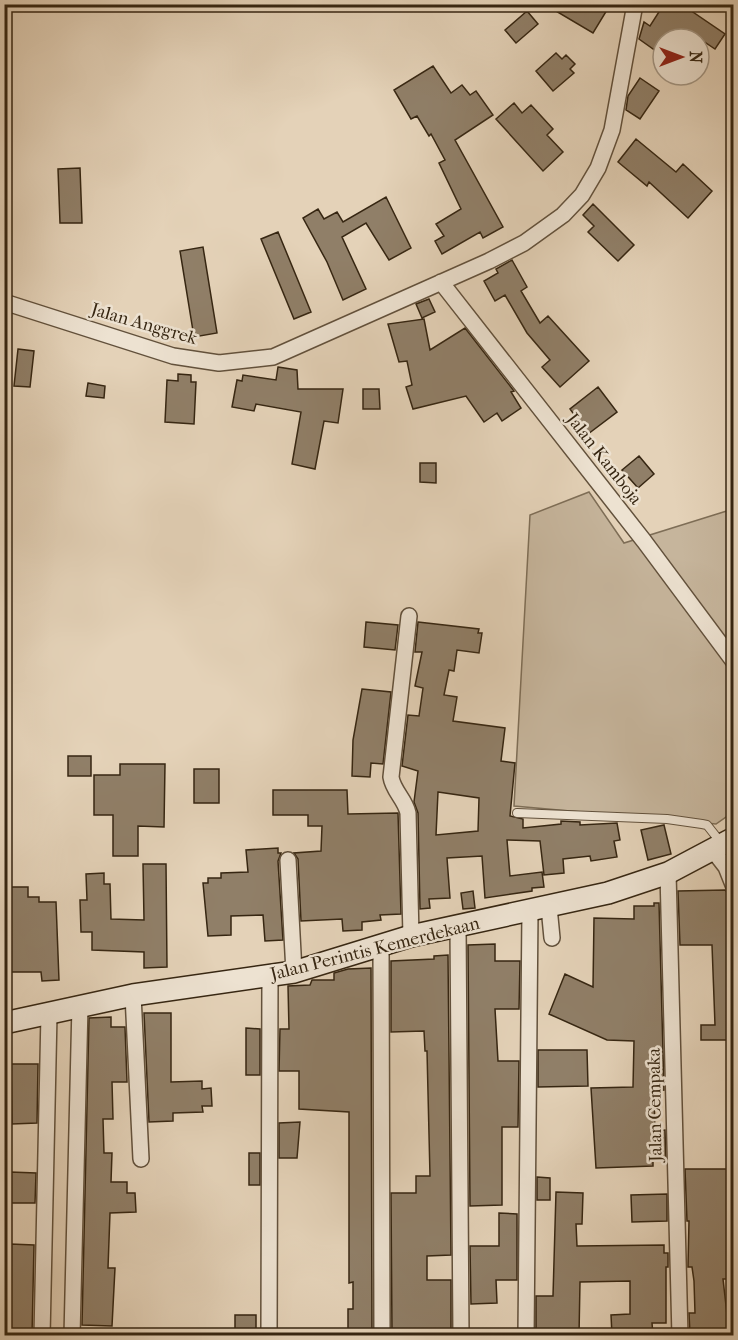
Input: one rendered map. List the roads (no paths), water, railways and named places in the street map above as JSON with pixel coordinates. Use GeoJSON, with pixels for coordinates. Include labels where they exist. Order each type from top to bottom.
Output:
{"type":"FeatureCollection","features":[{"type":"Feature","properties":{"kind":"street","name":"Jalan Anggrek"},"geometry":{"type":"LineString","coordinates":[[4,302],[173,356],[219,363],[273,357],[524,243],[563,215],[582,195],[598,168],[612,130],[634,4]]}},
{"type":"Feature","properties":{"kind":"street","name":"Jalan Kamboja"},"geometry":{"type":"LineString","coordinates":[[441,282],[644,541],[734,662]]}},
{"type":"Feature","properties":{"kind":"street"},"geometry":{"type":"LineString","coordinates":[[409,615],[391,777],[394,789],[406,804],[408,813],[411,936]]}},
{"type":"Feature","properties":{"kind":"street"},"geometry":{"type":"LineString","coordinates":[[723,844],[726,867],[734,887]]}},
{"type":"Feature","properties":{"kind":"street","name":"Jalan Perintis Kemerdekaan"},"geometry":{"type":"LineString","coordinates":[[4,1023],[133,995],[294,972],[411,936],[608,893],[668,873],[723,844]]}},
{"type":"Feature","properties":{"kind":"street"},"geometry":{"type":"LineString","coordinates":[[288,860],[294,972]]}},
{"type":"Feature","properties":{"kind":"street","name":"Jalan Cempaka"},"geometry":{"type":"LineString","coordinates":[[668,873],[680,1335]]}},
{"type":"Feature","properties":{"kind":"street"},"geometry":{"type":"LineString","coordinates":[[539,909],[552,938]]}},
{"type":"Feature","properties":{"kind":"street"},"geometry":{"type":"LineString","coordinates":[[526,1335],[539,909]]}},
{"type":"Feature","properties":{"kind":"street"},"geometry":{"type":"LineString","coordinates":[[458,926],[461,1335]]}},
{"type":"Feature","properties":{"kind":"street"},"geometry":{"type":"LineString","coordinates":[[381,944],[382,1335]]}},
{"type":"Feature","properties":{"kind":"street"},"geometry":{"type":"LineString","coordinates":[[269,1335],[270,977]]}},
{"type":"Feature","properties":{"kind":"street"},"geometry":{"type":"LineString","coordinates":[[133,995],[141,1159]]}},
{"type":"Feature","properties":{"kind":"street"},"geometry":{"type":"LineString","coordinates":[[72,1335],[80,1005]]}},
{"type":"Feature","properties":{"kind":"street"},"geometry":{"type":"LineString","coordinates":[[42,1335],[49,1014]]}},
{"type":"Feature","properties":{"kind":"lane"},"geometry":{"type":"LineString","coordinates":[[517,813],[667,819],[702,824],[707,825],[723,844]]}}]}
